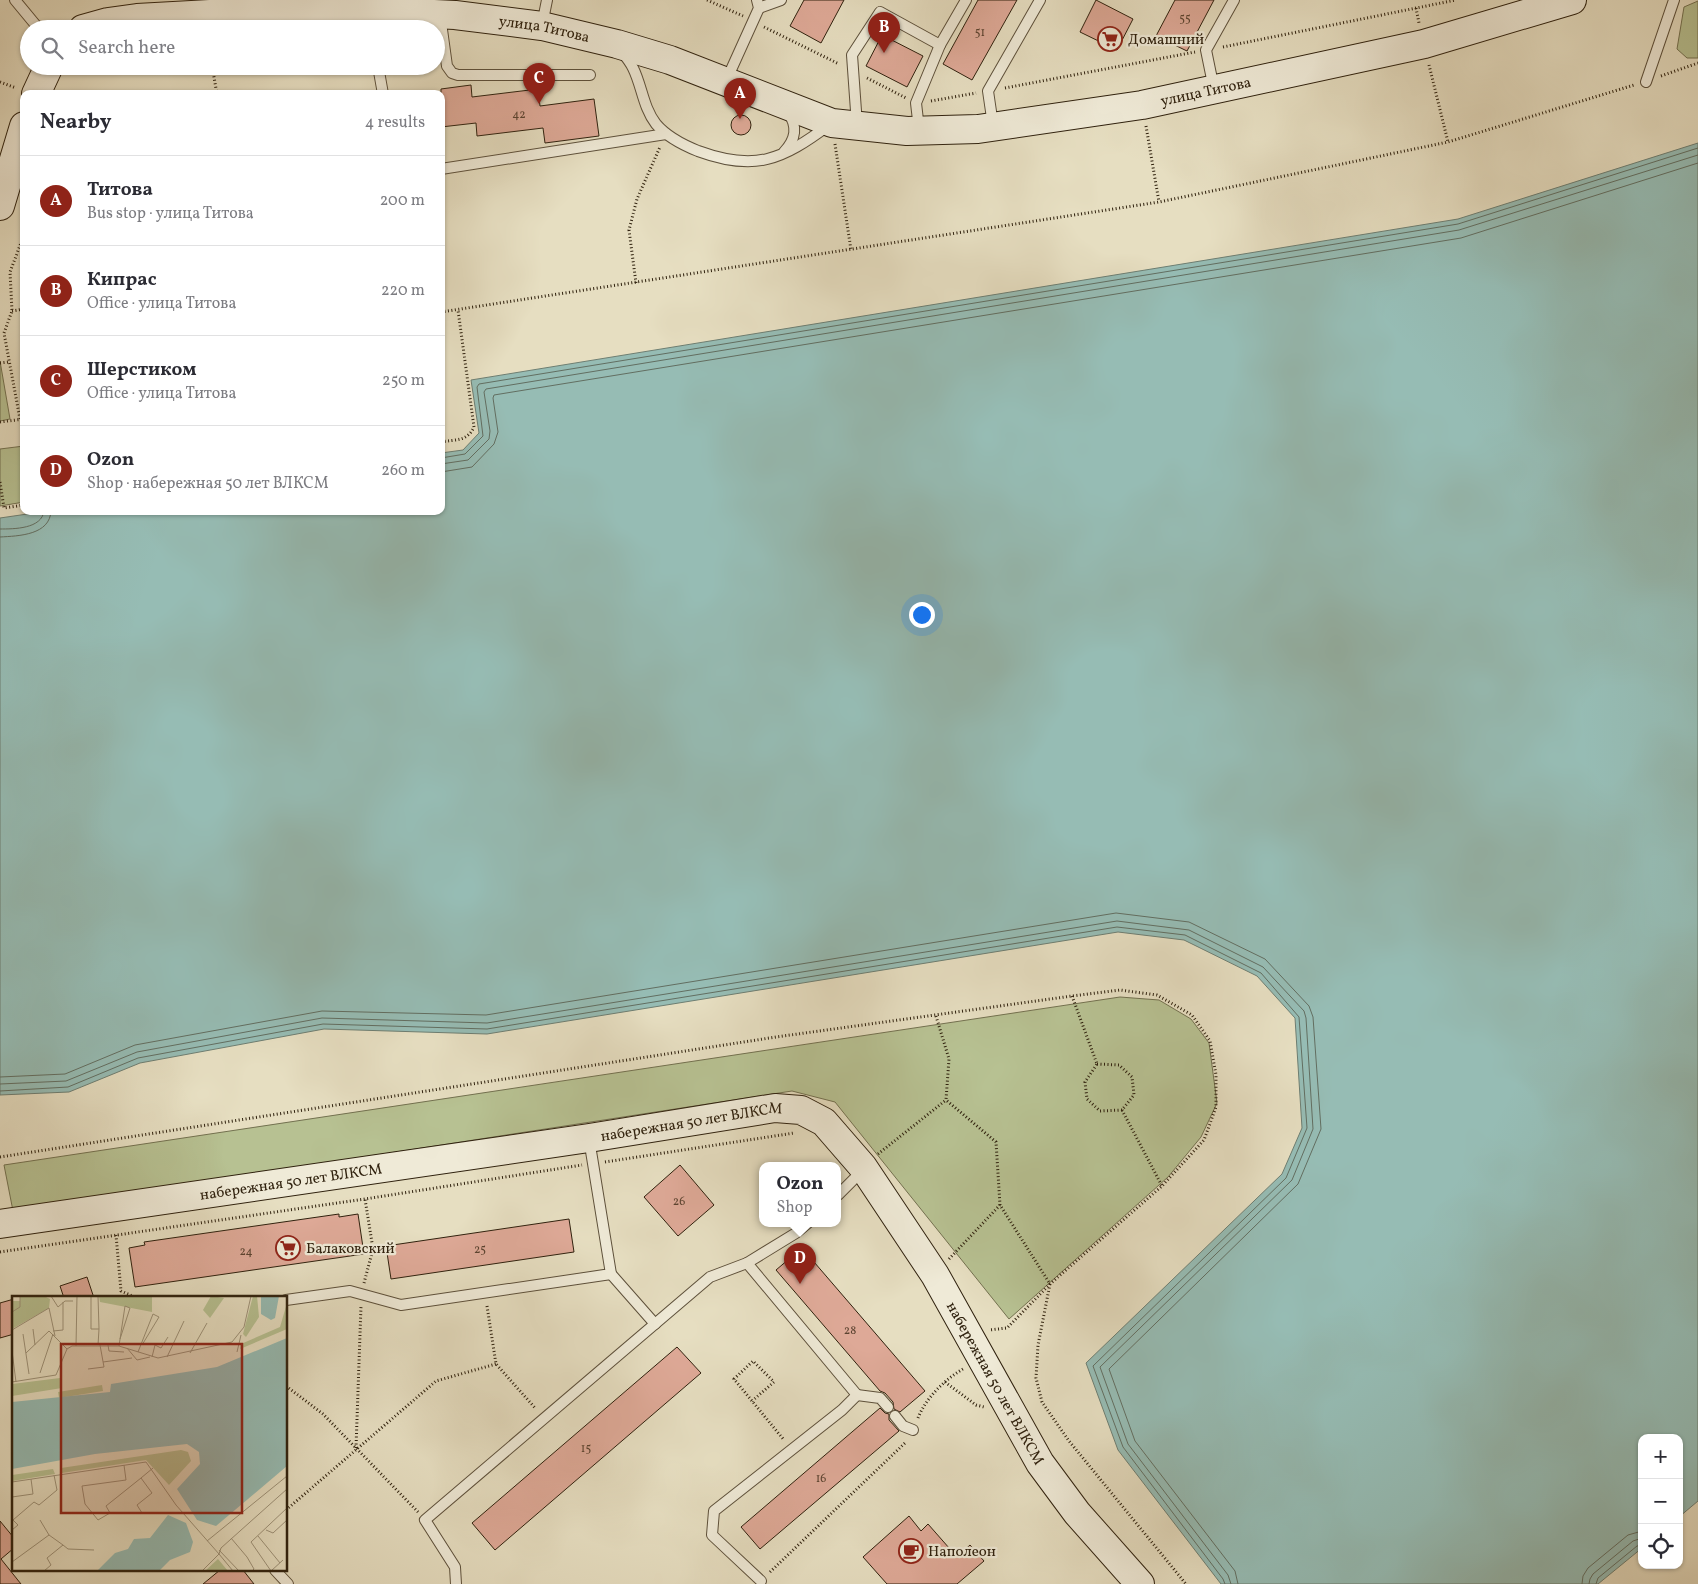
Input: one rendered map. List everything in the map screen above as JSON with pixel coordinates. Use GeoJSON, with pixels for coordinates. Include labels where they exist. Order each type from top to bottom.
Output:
{"type":"FeatureCollection","features":[{"type":"Feature","properties":{"kind":"main road","name":"улица Титова"},"geometry":{"type":"LineString","coordinates":[[113,20],[140,9],[204,13],[544,13],[618,44],[670,60],[784,105],[844,125],[919,131],[978,129],[1142,105],[1424,44],[1572,0]]}},
{"type":"Feature","properties":{"kind":"main road"},"geometry":{"type":"LineString","coordinates":[[38,90],[45,75]]}},
{"type":"Feature","properties":{"kind":"main road"},"geometry":{"type":"LineString","coordinates":[[0,206],[20,139]]}},
{"type":"Feature","properties":{"kind":"main road","name":"набережная 50 лет ВЛКСМ"},"geometry":{"type":"LineString","coordinates":[[0,1224],[591,1151],[775,1108],[801,1110],[824,1122],[863,1167],[935,1275],[1040,1463],[1077,1513],[1140,1584]]}},
{"type":"Feature","properties":{"kind":"lane"},"geometry":{"type":"LineString","coordinates":[[15,0],[31,20]]}},
{"type":"Feature","properties":{"kind":"lane"},"geometry":{"type":"LineString","coordinates":[[726,82],[753,21],[758,4],[781,0]]}},
{"type":"Feature","properties":{"kind":"lane"},"geometry":{"type":"LineString","coordinates":[[919,131],[916,103],[940,45],[966,0]]}},
{"type":"Feature","properties":{"kind":"lane"},"geometry":{"type":"LineString","coordinates":[[994,126],[988,92],[1040,0]]}},
{"type":"Feature","properties":{"kind":"lane"},"geometry":{"type":"LineString","coordinates":[[1214,89],[1206,50],[1234,0]]}},
{"type":"Feature","properties":{"kind":"lane"},"geometry":{"type":"LineString","coordinates":[[1646,82],[1674,0]]}},
{"type":"Feature","properties":{"kind":"lane"},"geometry":{"type":"LineString","coordinates":[[618,44],[633,68],[645,104],[656,123],[666,134],[688,147],[716,157],[740,161],[765,160],[782,155],[844,125],[854,72],[852,55],[880,12],[940,45]]}},
{"type":"Feature","properties":{"kind":"lane"},"geometry":{"type":"LineString","coordinates":[[440,14],[441,20]]}},
{"type":"Feature","properties":{"kind":"lane"},"geometry":{"type":"LineString","coordinates":[[445,51],[447,66],[452,73],[458,74],[590,75]]}},
{"type":"Feature","properties":{"kind":"lane"},"geometry":{"type":"LineString","coordinates":[[380,75],[382,90]]}},
{"type":"Feature","properties":{"kind":"lane"},"geometry":{"type":"LineString","coordinates":[[782,155],[792,144],[795,131],[792,118],[784,105]]}},
{"type":"Feature","properties":{"kind":"lane"},"geometry":{"type":"LineString","coordinates":[[445,168],[666,134]]}},
{"type":"Feature","properties":{"kind":"lane"},"geometry":{"type":"LineString","coordinates":[[591,1151],[611,1274],[655,1324]]}},
{"type":"Feature","properties":{"kind":"lane"},"geometry":{"type":"LineString","coordinates":[[841,1192],[863,1167]]}},
{"type":"Feature","properties":{"kind":"lane"},"geometry":{"type":"LineString","coordinates":[[456,1584],[455,1567],[425,1520],[710,1277],[747,1263],[803,1227]]}},
{"type":"Feature","properties":{"kind":"lane"},"geometry":{"type":"LineString","coordinates":[[747,1263],[857,1395],[880,1398],[888,1407]]}},
{"type":"Feature","properties":{"kind":"lane"},"geometry":{"type":"LineString","coordinates":[[288,1300],[350,1291],[402,1305],[611,1274]]}},
{"type":"Feature","properties":{"kind":"lane"},"geometry":{"type":"LineString","coordinates":[[761,1581],[712,1535],[714,1511],[842,1410],[857,1395]]}},
{"type":"Feature","properties":{"kind":"lane"},"geometry":{"type":"LineString","coordinates":[[895,1416],[903,1426],[913,1430]]}},
{"type":"Feature","properties":{"kind":"lane"},"geometry":{"type":"LineString","coordinates":[[277,1572],[288,1584]]}},
{"type":"Feature","properties":{"kind":"path"},"geometry":{"type":"LineString","coordinates":[[707,0],[916,103],[988,92],[1456,0]]}},
{"type":"Feature","properties":{"kind":"path"},"geometry":{"type":"LineString","coordinates":[[445,312],[1159,202],[1448,142],[1646,82],[1698,63]]}},
{"type":"Feature","properties":{"kind":"path"},"geometry":{"type":"LineString","coordinates":[[214,75],[216,90]]}},
{"type":"Feature","properties":{"kind":"path"},"geometry":{"type":"LineString","coordinates":[[1436,94],[1448,142]]}},
{"type":"Feature","properties":{"kind":"path"},"geometry":{"type":"LineString","coordinates":[[1142,105],[1159,202]]}},
{"type":"Feature","properties":{"kind":"path"},"geometry":{"type":"LineString","coordinates":[[844,125],[851,250]]}},
{"type":"Feature","properties":{"kind":"path"},"geometry":{"type":"LineString","coordinates":[[636,282],[630,230],[637,199],[666,134]]}},
{"type":"Feature","properties":{"kind":"path"},"geometry":{"type":"LineString","coordinates":[[20,246],[10,272],[12,311],[2,334],[20,410]]}},
{"type":"Feature","properties":{"kind":"path"},"geometry":{"type":"LineString","coordinates":[[12,311],[20,310]]}},
{"type":"Feature","properties":{"kind":"path"},"geometry":{"type":"LineString","coordinates":[[445,441],[470,435],[474,427],[458,310]]}},
{"type":"Feature","properties":{"kind":"path"},"geometry":{"type":"LineString","coordinates":[[0,363],[9,362]]}},
{"type":"Feature","properties":{"kind":"path"},"geometry":{"type":"LineString","coordinates":[[0,422],[20,419]]}},
{"type":"Feature","properties":{"kind":"path"},"geometry":{"type":"LineString","coordinates":[[0,482],[4,508],[20,506]]}},
{"type":"Feature","properties":{"kind":"path"},"geometry":{"type":"LineString","coordinates":[[1072,996],[1097,1064]]}},
{"type":"Feature","properties":{"kind":"path"},"geometry":{"type":"LineString","coordinates":[[863,1167],[946,1100],[949,1060],[936,1016]]}},
{"type":"Feature","properties":{"kind":"path"},"geometry":{"type":"LineString","coordinates":[[1097,1064],[1119,1065],[1132,1077],[1134,1095],[1122,1110],[1100,1111],[1087,1099],[1085,1082],[1097,1064]]}},
{"type":"Feature","properties":{"kind":"path"},"geometry":{"type":"LineString","coordinates":[[946,1100],[996,1142],[1000,1205],[1050,1284],[1038,1345],[1036,1378],[1042,1402],[1069,1441],[1186,1584]]}},
{"type":"Feature","properties":{"kind":"path"},"geometry":{"type":"LineString","coordinates":[[1122,1110],[1162,1186]]}},
{"type":"Feature","properties":{"kind":"path"},"geometry":{"type":"LineString","coordinates":[[0,1252],[365,1199],[591,1151],[804,1132]]}},
{"type":"Feature","properties":{"kind":"path"},"geometry":{"type":"LineString","coordinates":[[356,1448],[362,1294],[373,1249],[365,1199]]}},
{"type":"Feature","properties":{"kind":"path"},"geometry":{"type":"LineString","coordinates":[[935,1275],[1000,1205]]}},
{"type":"Feature","properties":{"kind":"path"},"geometry":{"type":"LineString","coordinates":[[116,1235],[121,1291],[132,1296]]}},
{"type":"Feature","properties":{"kind":"path"},"geometry":{"type":"LineString","coordinates":[[486,1293],[496,1364],[544,1418]]}},
{"type":"Feature","properties":{"kind":"path"},"geometry":{"type":"LineString","coordinates":[[761,1581],[908,1440],[922,1407],[950,1377],[981,1359]]}},
{"type":"Feature","properties":{"kind":"path"},"geometry":{"type":"LineString","coordinates":[[752,1401],[774,1382],[753,1361],[734,1379],[792,1450]]}},
{"type":"Feature","properties":{"kind":"path"},"geometry":{"type":"LineString","coordinates":[[288,1508],[436,1381],[496,1364]]}},
{"type":"Feature","properties":{"kind":"path"},"geometry":{"type":"LineString","coordinates":[[288,1388],[323,1414],[425,1520]]}},
{"type":"Feature","properties":{"kind":"green space"},"geometry":{"type":"Polygon","coordinates":[[[1698,1],[1698,58],[1687,58],[1677,49],[1684,7],[1698,1]]]}},
{"type":"Feature","properties":{"kind":"green space"},"geometry":{"type":"Polygon","coordinates":[[[0,361],[10,419],[0,421],[0,361]]]}},
{"type":"Feature","properties":{"kind":"green space"},"geometry":{"type":"Polygon","coordinates":[[[20,446],[20,503],[0,506],[0,449],[20,446]]]}},
{"type":"Feature","properties":{"kind":"green space"},"geometry":{"type":"Polygon","coordinates":[[[1120,997],[1159,1000],[1191,1019],[1209,1043],[1217,1103],[1201,1137],[1168,1177],[1009,1319],[835,1102],[792,1091],[13,1211],[4,1165],[1120,997]]]}},
{"type":"Feature","properties":{"kind":"water"},"geometry":{"type":"Polygon","coordinates":[[[1698,143],[1698,1501],[1683,1514],[1683,1434],[1638,1434],[1638,1551],[1598,1584],[1221,1584],[1118,1450],[1086,1363],[1282,1174],[1302,1128],[1295,1018],[1257,976],[1184,940],[1118,932],[487,1034],[324,1029],[140,1063],[69,1092],[0,1095],[0,518],[21,515],[445,515],[445,452],[463,450],[479,433],[471,380],[1458,219],[1698,143]]]}},
{"type":"Feature","properties":{"kind":"building"},"geometry":{"type":"Polygon","coordinates":[[[804,0],[844,0],[821,43],[790,26],[804,0]]]}},
{"type":"Feature","properties":{"kind":"building"},"geometry":{"type":"Polygon","coordinates":[[[978,0],[1017,0],[972,80],[943,64],[978,0]]]}},
{"type":"Feature","properties":{"kind":"building"},"geometry":{"type":"Polygon","coordinates":[[[1096,0],[1133,19],[1117,50],[1080,32],[1096,0]]]}},
{"type":"Feature","properties":{"kind":"building"},"geometry":{"type":"Polygon","coordinates":[[[1175,0],[1214,0],[1187,51],[1156,36],[1175,0]]]}},
{"type":"Feature","properties":{"kind":"building"},"geometry":{"type":"Polygon","coordinates":[[[882,35],[923,56],[907,87],[866,66],[882,35]]]}},
{"type":"Feature","properties":{"kind":"building"},"geometry":{"type":"Polygon","coordinates":[[[471,85],[472,97],[538,89],[540,106],[594,99],[599,136],[545,143],[543,128],[477,136],[476,123],[445,127],[445,90],[441,89],[471,85]]]}},
{"type":"Feature","properties":{"kind":"building"},"geometry":{"type":"Polygon","coordinates":[[[741,115],[748,118],[751,125],[748,132],[741,135],[734,132],[731,125],[734,118],[741,115]]]}},
{"type":"Feature","properties":{"kind":"building"},"geometry":{"type":"Polygon","coordinates":[[[680,1165],[714,1205],[678,1236],[644,1197],[680,1165]]]}},
{"type":"Feature","properties":{"kind":"building"},"geometry":{"type":"Polygon","coordinates":[[[339,1214],[339,1217],[358,1214],[364,1254],[135,1287],[129,1248],[145,1245],[144,1242],[339,1214]]]}},
{"type":"Feature","properties":{"kind":"building"},"geometry":{"type":"Polygon","coordinates":[[[569,1219],[574,1252],[391,1279],[386,1246],[569,1219]]]}},
{"type":"Feature","properties":{"kind":"building"},"geometry":{"type":"Polygon","coordinates":[[[802,1248],[925,1391],[900,1412],[894,1409],[893,1402],[885,1393],[880,1391],[776,1270],[802,1248]]]}},
{"type":"Feature","properties":{"kind":"building"},"geometry":{"type":"Polygon","coordinates":[[[87,1277],[93,1296],[63,1296],[60,1286],[87,1277]]]}},
{"type":"Feature","properties":{"kind":"building"},"geometry":{"type":"Polygon","coordinates":[[[12,1300],[12,1335],[0,1338],[0,1303],[12,1300]]]}},
{"type":"Feature","properties":{"kind":"building"},"geometry":{"type":"Polygon","coordinates":[[[677,1347],[701,1373],[495,1550],[472,1523],[677,1347]]]}},
{"type":"Feature","properties":{"kind":"building"},"geometry":{"type":"Polygon","coordinates":[[[880,1408],[889,1414],[889,1420],[899,1431],[760,1549],[741,1527],[880,1408]]]}},
{"type":"Feature","properties":{"kind":"building","name":"Наполеон"},"geometry":{"type":"Polygon","coordinates":[[[909,1516],[921,1531],[928,1524],[957,1557],[970,1545],[984,1561],[957,1584],[887,1584],[863,1557],[909,1516]]]}},
{"type":"Feature","properties":{"kind":"building"},"geometry":{"type":"Polygon","coordinates":[[[0,1521],[12,1536],[12,1550],[1,1559],[21,1584],[0,1584],[0,1521]]]}},
{"type":"Feature","properties":{"kind":"building"},"geometry":{"type":"Polygon","coordinates":[[[218,1572],[245,1572],[254,1584],[203,1584],[218,1572]]]}},
{"type":"Feature","properties":{"kind":"place","name":"Домашний"},"geometry":{"type":"Point","coordinates":[1110,39]}},
{"type":"Feature","properties":{"kind":"place","name":"Кипрас"},"geometry":{"type":"Point","coordinates":[884,53]}},
{"type":"Feature","properties":{"kind":"place","name":"Шерстиком"},"geometry":{"type":"Point","coordinates":[539,104]}},
{"type":"Feature","properties":{"kind":"place","name":"Титова"},"geometry":{"type":"Point","coordinates":[740,119]}},
{"type":"Feature","properties":{"kind":"place","name":"Балаковский"},"geometry":{"type":"Point","coordinates":[288,1248]}},
{"type":"Feature","properties":{"kind":"place","name":"Ozon"},"geometry":{"type":"Point","coordinates":[800,1284]}},
{"type":"Feature","properties":{"kind":"place","name":"Наполеон"},"geometry":{"type":"Point","coordinates":[911,1551]}}]}
